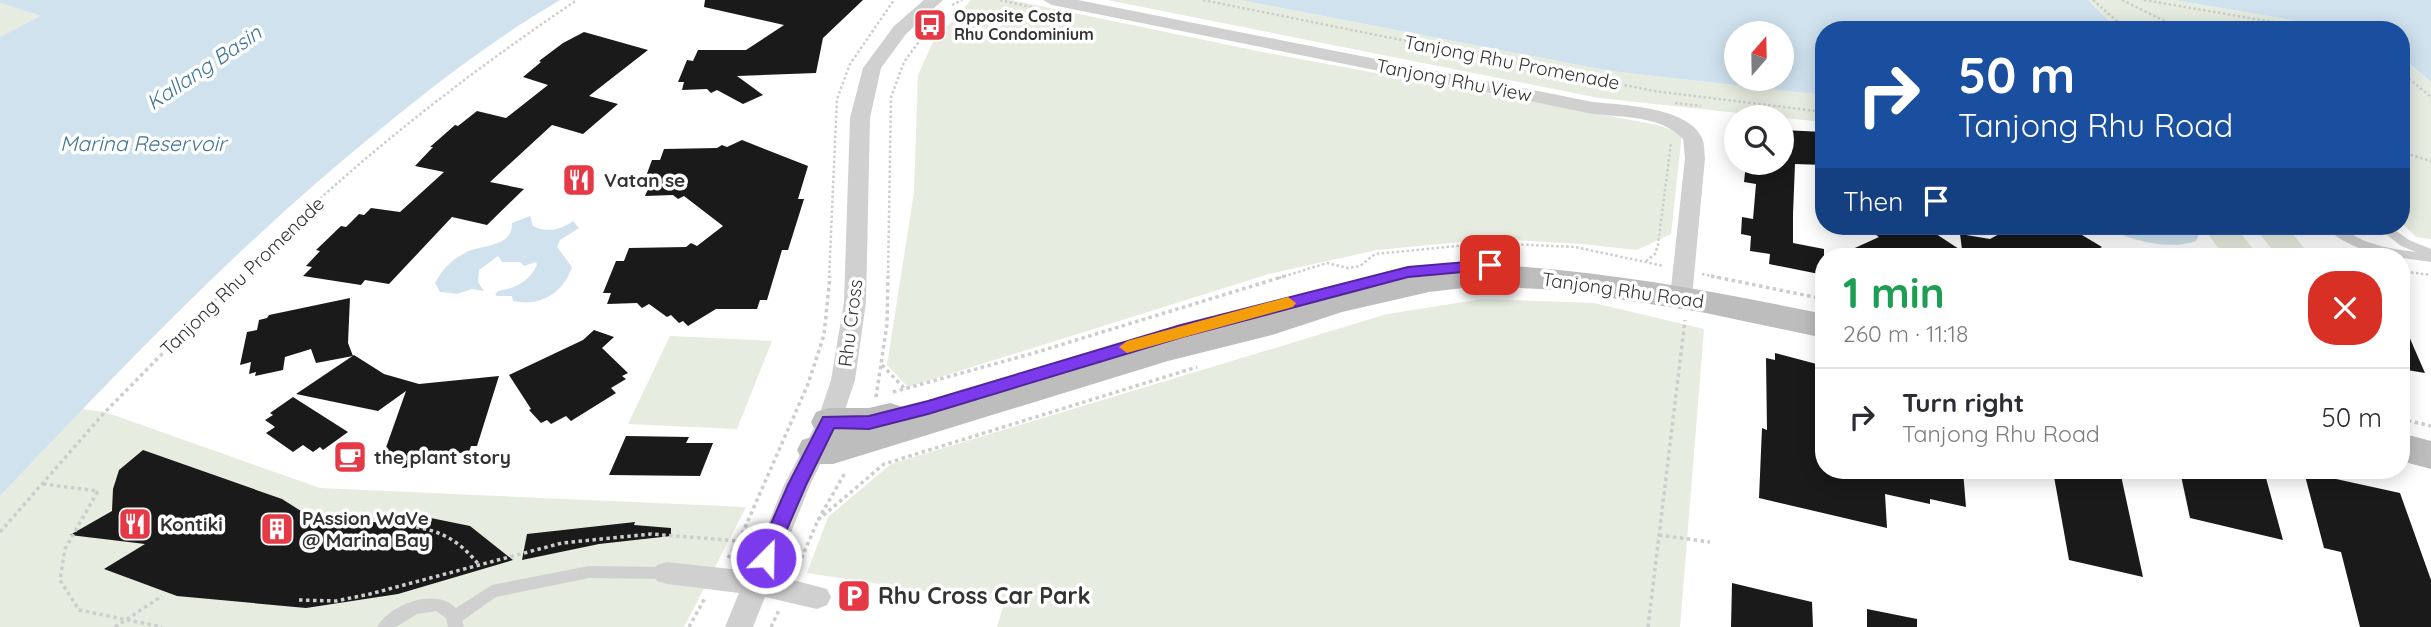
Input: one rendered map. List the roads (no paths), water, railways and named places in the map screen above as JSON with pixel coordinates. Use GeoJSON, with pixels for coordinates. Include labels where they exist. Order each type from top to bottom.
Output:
{"type":"FeatureCollection","features":[{"type":"Feature","properties":{"kind":"street","name":"Rhu Cross"},"geometry":{"type":"LineString","coordinates":[[739,627],[797,485],[822,436],[843,380],[855,302],[860,118],[865,89],[872,68],[885,47],[924,4]]}},
{"type":"Feature","properties":{"kind":"street","name":"Tanjong Rhu View"},"geometry":{"type":"LineString","coordinates":[[1046,4],[1593,108],[1652,116],[1678,125],[1690,133],[1694,150],[1689,293]]}},
{"type":"Feature","properties":{"kind":"street","name":"Tanjong Rhu Road"},"geometry":{"type":"LineString","coordinates":[[822,436],[833,450],[926,424],[1166,349],[1272,323],[1337,302],[1429,281],[1481,275],[1560,279],[1689,293],[1815,313]]}},
{"type":"Feature","properties":{"kind":"street","name":"Tanjong Rhu Road"},"geometry":{"type":"LineString","coordinates":[[1689,293],[1815,324]]}},
{"type":"Feature","properties":{"kind":"street"},"geometry":{"type":"LineString","coordinates":[[2410,436],[2431,442]]}},
{"type":"Feature","properties":{"kind":"street"},"geometry":{"type":"LineString","coordinates":[[2410,449],[2431,455]]}},
{"type":"Feature","properties":{"kind":"street"},"geometry":{"type":"LineString","coordinates":[[667,573],[755,583],[817,597]]}},
{"type":"Feature","properties":{"kind":"lane"},"geometry":{"type":"LineString","coordinates":[[2342,235],[2364,246],[2377,248]]}},
{"type":"Feature","properties":{"kind":"lane"},"geometry":{"type":"LineString","coordinates":[[2394,235],[2431,256]]}},
{"type":"Feature","properties":{"kind":"lane"},"geometry":{"type":"LineString","coordinates":[[2410,253],[2431,256]]}},
{"type":"Feature","properties":{"kind":"lane"},"geometry":{"type":"LineString","coordinates":[[385,627],[406,610],[429,604],[449,609],[455,622],[492,591],[589,572],[667,573]]}},
{"type":"Feature","properties":{"kind":"water","name":"Marina Reservoir"},"geometry":{"type":"Polygon","coordinates":[[[0,0],[560,0],[447,76],[282,214],[138,352],[0,496],[0,37],[41,16],[0,3],[0,0]]]}},
{"type":"Feature","properties":{"kind":"water"},"geometry":{"type":"Polygon","coordinates":[[[1240,0],[2088,0],[2109,21],[1815,21],[1815,94],[1788,91],[1794,91],[1794,21],[1724,21],[1724,84],[1610,71],[1240,0]]]}},
{"type":"Feature","properties":{"kind":"water"},"geometry":{"type":"Polygon","coordinates":[[[2175,0],[2431,0],[2431,82],[2410,64],[2410,21],[2297,21],[2175,0]]]}},
{"type":"Feature","properties":{"kind":"water"},"geometry":{"type":"Polygon","coordinates":[[[530,216],[533,226],[538,228],[554,230],[573,221],[579,228],[560,240],[557,247],[572,267],[557,291],[533,302],[513,301],[512,296],[497,296],[495,294],[498,291],[526,280],[537,265],[536,262],[524,266],[520,262],[502,262],[498,256],[479,270],[478,282],[484,291],[472,289],[457,294],[440,292],[435,283],[451,262],[472,250],[502,241],[511,231],[512,223],[530,216]]]}},
{"type":"Feature","properties":{"kind":"water"},"geometry":{"type":"Polygon","coordinates":[[[2122,235],[2199,235],[2196,241],[2173,245],[2148,243],[2122,235]]]}},
{"type":"Feature","properties":{"kind":"place","name":"Opposite Costa Rhu Condominium"},"geometry":{"type":"Point","coordinates":[930,25]}},
{"type":"Feature","properties":{"kind":"place","name":"Vatan se"},"geometry":{"type":"Point","coordinates":[579,180]}},
{"type":"Feature","properties":{"kind":"place","name":"the plant story"},"geometry":{"type":"Point","coordinates":[350,457]}},
{"type":"Feature","properties":{"kind":"place","name":"Kontiki"},"geometry":{"type":"Point","coordinates":[135,524]}},
{"type":"Feature","properties":{"kind":"place","name":"PAssion WaVe @ Marina Bay"},"geometry":{"type":"Point","coordinates":[277,529]}},
{"type":"Feature","properties":{"kind":"place","name":"Rhu Cross Car Park"},"geometry":{"type":"Point","coordinates":[854,596]}},
{"type":"Feature","properties":{"kind":"water label","name":"Kallang Basin"},"geometry":{"type":"Point","coordinates":[204,68]}}]}
